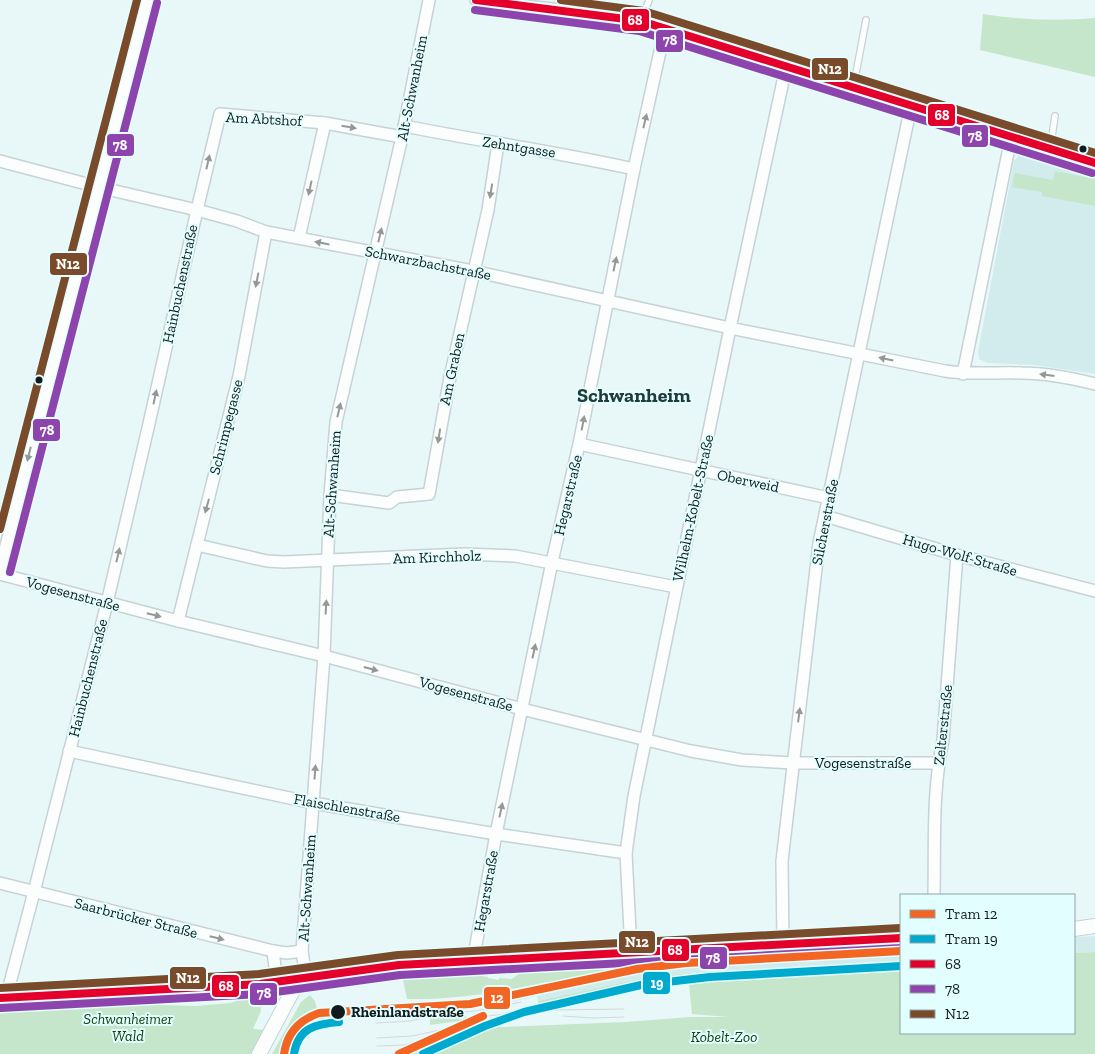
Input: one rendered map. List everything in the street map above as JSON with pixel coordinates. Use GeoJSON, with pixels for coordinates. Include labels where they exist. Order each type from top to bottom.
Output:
{"type":"FeatureCollection","features":[{"type":"Feature","properties":{"kind":"street"},"geometry":{"type":"LineString","coordinates":[[0,569],[147,0]]}},
{"type":"Feature","properties":{"kind":"street","name":"Alt-Schwanheim"},"geometry":{"type":"LineString","coordinates":[[303,978],[302,951],[324,656],[330,495],[336,422],[403,132],[429,0]]}},
{"type":"Feature","properties":{"kind":"street"},"geometry":{"type":"LineString","coordinates":[[476,0],[603,15],[641,22],[1095,163]]}},
{"type":"Feature","properties":{"kind":"street","name":"Hegarstraße"},"geometry":{"type":"LineString","coordinates":[[473,961],[496,834],[552,562],[579,444],[634,169],[665,29]]}},
{"type":"Feature","properties":{"kind":"street","name":"Wilhelm-Kobelt-Straße"},"geometry":{"type":"LineString","coordinates":[[631,952],[626,853],[634,796],[700,471],[786,67]]}},
{"type":"Feature","properties":{"kind":"street","name":"Silcherstraße"},"geometry":{"type":"LineString","coordinates":[[783,944],[782,861],[819,543],[911,106]]}},
{"type":"Feature","properties":{"kind":"street","name":"Am Abtshof"},"geometry":{"type":"LineString","coordinates":[[197,210],[220,114],[403,132]]}},
{"type":"Feature","properties":{"kind":"street"},"geometry":{"type":"LineString","coordinates":[[299,238],[325,123]]}},
{"type":"Feature","properties":{"kind":"street","name":"Zehntgasse"},"geometry":{"type":"LineString","coordinates":[[403,132],[498,143],[634,169]]}},
{"type":"Feature","properties":{"kind":"street"},"geometry":{"type":"LineString","coordinates":[[963,374],[1011,138]]}},
{"type":"Feature","properties":{"kind":"street","name":"Am Graben"},"geometry":{"type":"LineString","coordinates":[[330,495],[389,503],[398,496],[429,494],[450,377],[488,210],[498,143]]}},
{"type":"Feature","properties":{"kind":"street","name":"Schwarzbachstraße"},"geometry":{"type":"LineString","coordinates":[[0,161],[98,187],[197,210],[238,221],[266,232],[473,271],[730,328],[963,374],[1024,372],[1095,384]]}},
{"type":"Feature","properties":{"kind":"street","name":"Hainbuchenstraße"},"geometry":{"type":"LineString","coordinates":[[3,998],[34,892],[107,603],[197,210]]}},
{"type":"Feature","properties":{"kind":"street","name":"Schrimpegasse"},"geometry":{"type":"LineString","coordinates":[[178,621],[239,376],[266,232]]}},
{"type":"Feature","properties":{"kind":"street","name":"Oberweid"},"geometry":{"type":"LineString","coordinates":[[579,444],[829,498]]}},
{"type":"Feature","properties":{"kind":"street","name":"Hugo-Wolf-Straße"},"geometry":{"type":"LineString","coordinates":[[825,516],[957,555],[1095,591]]}},
{"type":"Feature","properties":{"kind":"street","name":"Am Kirchholz"},"geometry":{"type":"LineString","coordinates":[[197,545],[267,561],[328,561],[464,554],[515,556],[676,587]]}},
{"type":"Feature","properties":{"kind":"street","name":"Zelterstraße"},"geometry":{"type":"LineString","coordinates":[[934,894],[935,807],[938,763],[943,740],[957,555]]}},
{"type":"Feature","properties":{"kind":"street","name":"Vogesenstraße"},"geometry":{"type":"LineString","coordinates":[[0,574],[178,621],[324,656],[646,741],[721,757],[793,764],[938,763]]}},
{"type":"Feature","properties":{"kind":"street","name":"Flaischlenstraße"},"geometry":{"type":"LineString","coordinates":[[69,752],[312,803],[496,834],[626,853]]}},
{"type":"Feature","properties":{"kind":"street","name":"Saarbrücker Straße"},"geometry":{"type":"LineString","coordinates":[[0,883],[272,952],[302,951]]}},
{"type":"Feature","properties":{"kind":"street"},"geometry":{"type":"LineString","coordinates":[[1075,929],[1095,926]]}},
{"type":"Feature","properties":{"kind":"street"},"geometry":{"type":"LineString","coordinates":[[3,998],[277,983],[398,965],[900,938]]}},
{"type":"Feature","properties":{"kind":"street"},"geometry":{"type":"LineString","coordinates":[[272,952],[277,983]]}},
{"type":"Feature","properties":{"kind":"street"},"geometry":{"type":"LineString","coordinates":[[259,1054],[303,978]]}},
{"type":"Feature","properties":{"kind":"lane"},"geometry":{"type":"LineString","coordinates":[[641,22],[649,0]]}},
{"type":"Feature","properties":{"kind":"lane"},"geometry":{"type":"LineString","coordinates":[[854,89],[866,20]]}},
{"type":"Feature","properties":{"kind":"lane"},"geometry":{"type":"LineString","coordinates":[[1050,150],[1055,116]]}},
{"type":"Feature","properties":{"kind":"shaded area"},"geometry":{"type":"Polygon","coordinates":[[[1026,153],[1095,173],[1095,374],[1034,365],[987,363],[979,359],[978,352],[1014,161],[1020,154],[1026,153]]]}},
{"type":"Feature","properties":{"kind":"shaded area"},"geometry":{"type":"Polygon","coordinates":[[[1095,936],[1095,952],[1075,953],[1075,937],[1095,936]]]}},
{"type":"Feature","properties":{"kind":"shaded area"},"geometry":{"type":"Polygon","coordinates":[[[900,947],[900,962],[663,975],[538,1001],[537,996],[498,1005],[497,1003],[403,1012],[405,1005],[480,1000],[548,988],[636,966],[708,959],[900,947]]]}},
{"type":"Feature","properties":{"kind":"shaded area"},"geometry":{"type":"Polygon","coordinates":[[[394,1007],[391,1012],[317,1016],[294,1031],[287,1054],[281,1054],[284,1041],[292,1026],[297,1020],[311,1012],[333,1009],[394,1007]]]}},
{"type":"Feature","properties":{"kind":"green space"},"geometry":{"type":"Polygon","coordinates":[[[983,14],[1039,19],[1095,18],[1095,77],[980,50],[983,14]]]}},
{"type":"Feature","properties":{"kind":"green space"},"geometry":{"type":"Polygon","coordinates":[[[1055,171],[1095,179],[1095,206],[1042,196],[1042,192],[1012,187],[1015,173],[1053,180],[1055,171]]]}},
{"type":"Feature","properties":{"kind":"green space","name":"Kobelt-Zoo"},"geometry":{"type":"Polygon","coordinates":[[[1095,952],[1095,1054],[406,1054],[449,1035],[480,1028],[625,1022],[691,1017],[728,1017],[692,1014],[689,985],[623,988],[622,990],[539,1004],[538,1001],[663,975],[900,962],[900,1034],[1075,1034],[1075,953],[1095,952]]]}},
{"type":"Feature","properties":{"kind":"green space"},"geometry":{"type":"Polygon","coordinates":[[[671,961],[636,966],[548,988],[547,982],[460,997],[425,999],[407,999],[402,975],[462,973],[499,980],[499,978],[512,979],[525,969],[531,968],[671,961]]]}},
{"type":"Feature","properties":{"kind":"green space","name":"Schwanheimer Wald"},"geometry":{"type":"Polygon","coordinates":[[[259,995],[261,1011],[253,1029],[264,1030],[251,1054],[0,1054],[0,1009],[130,1001],[162,1005],[196,1006],[230,1003],[259,995]]]}},
{"type":"Feature","properties":{"kind":"green space"},"geometry":{"type":"Polygon","coordinates":[[[310,995],[315,1001],[317,1010],[303,1016],[292,1026],[282,1046],[281,1054],[272,1054],[301,1002],[310,995]]]}},
{"type":"Feature","properties":{"kind":"green space"},"geometry":{"type":"Polygon","coordinates":[[[325,1015],[325,1019],[314,1020],[307,1024],[306,1031],[297,1032],[298,1054],[287,1054],[290,1039],[298,1027],[310,1019],[325,1015]]]}},
{"type":"Feature","properties":{"kind":"green space"},"geometry":{"type":"Polygon","coordinates":[[[466,1016],[466,1020],[430,1025],[430,1019],[466,1016]]]}},
{"type":"Feature","properties":{"kind":"tram line","name":"12"},"geometry":{"type":"LineString","coordinates":[[284,1054],[288,1040],[295,1028],[306,1019],[319,1013],[470,1004],[637,969],[686,963],[900,951]]}},
{"type":"Feature","properties":{"kind":"tram line","name":"19"},"geometry":{"type":"LineString","coordinates":[[423,1054],[485,1026],[524,1012],[641,985],[710,977],[900,966]]}},
{"type":"Feature","properties":{"kind":"tram line"},"geometry":{"type":"LineString","coordinates":[[481,1017],[623,993]]}},
{"type":"Feature","properties":{"kind":"tram line"},"geometry":{"type":"LineString","coordinates":[[376,1023],[410,1021],[441,1014],[475,1011],[521,1002]]}},
{"type":"Feature","properties":{"kind":"tram line"},"geometry":{"type":"LineString","coordinates":[[551,1010],[624,1009]]}},
{"type":"Feature","properties":{"kind":"tram line","name":"12"},"geometry":{"type":"LineString","coordinates":[[399,1054],[483,1016]]}},
{"type":"Feature","properties":{"kind":"tram line"},"geometry":{"type":"LineString","coordinates":[[563,1016],[593,1018],[624,1017]]}},
{"type":"Feature","properties":{"kind":"tram line","name":"19"},"geometry":{"type":"LineString","coordinates":[[294,1054],[299,1038],[309,1029],[322,1024],[339,1022]]}},
{"type":"Feature","properties":{"kind":"tram line"},"geometry":{"type":"LineString","coordinates":[[377,1038],[412,1036],[468,1024]]}},
{"type":"Feature","properties":{"kind":"tram line"},"geometry":{"type":"LineString","coordinates":[[377,1046],[404,1045],[435,1038]]}},
{"type":"Feature","properties":{"kind":"tram line"},"geometry":{"type":"LineString","coordinates":[[392,1054],[398,1053]]}},
{"type":"Feature","properties":{"kind":"transit line","name":"N12"},"geometry":{"type":"LineString","coordinates":[[0,529],[137,0]]}},
{"type":"Feature","properties":{"kind":"transit line","name":"68"},"geometry":{"type":"LineString","coordinates":[[476,0],[641,21],[1095,163]]}},
{"type":"Feature","properties":{"kind":"transit line","name":"N12"},"geometry":{"type":"LineString","coordinates":[[561,0],[644,11],[1095,153]]}},
{"type":"Feature","properties":{"kind":"transit line","name":"78"},"geometry":{"type":"LineString","coordinates":[[10,572],[157,3]]}},
{"type":"Feature","properties":{"kind":"transit line","name":"78"},"geometry":{"type":"LineString","coordinates":[[475,10],[639,31],[1092,173]]}},
{"type":"Feature","properties":{"kind":"transit line","name":"N12"},"geometry":{"type":"LineString","coordinates":[[0,988],[259,974],[398,955],[900,928]]}},
{"type":"Feature","properties":{"kind":"transit line","name":"68"},"geometry":{"type":"LineString","coordinates":[[0,998],[260,984],[399,965],[900,938]]}},
{"type":"Feature","properties":{"kind":"transit line","name":"78"},"geometry":{"type":"LineString","coordinates":[[1,1008],[261,994],[400,975],[900,948]]}},
{"type":"Feature","properties":{"kind":"place","name":"Rheinlandstraße"},"geometry":{"type":"Point","coordinates":[338,1012]}},
{"type":"Feature","properties":{"kind":"district","name":"Schwanheim"},"geometry":{"type":"Point","coordinates":[634,395]}}]}
